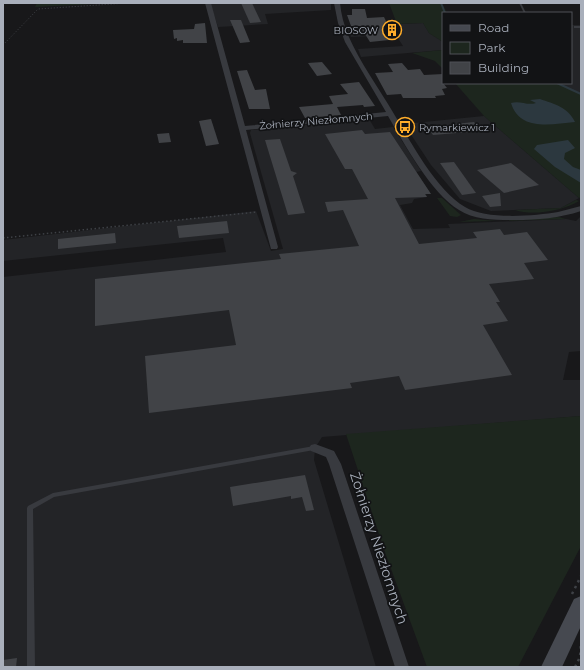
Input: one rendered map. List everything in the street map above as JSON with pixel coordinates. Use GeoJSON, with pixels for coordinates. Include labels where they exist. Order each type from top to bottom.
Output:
{"type":"FeatureCollection","features":[{"type":"Feature","properties":{"kind":"street","name":"Żołnierzy Niezłomnych"},"geometry":{"type":"LineString","coordinates":[[208,3],[215,24],[274,247]]}},
{"type":"Feature","properties":{"kind":"street"},"geometry":{"type":"LineString","coordinates":[[337,3],[338,14],[346,36],[391,114],[427,171],[455,204],[466,212],[484,216],[505,217],[558,215],[581,208]]}},
{"type":"Feature","properties":{"kind":"street","name":"Żołnierzy Niezłomnych"},"geometry":{"type":"LineString","coordinates":[[242,128],[391,114]]}},
{"type":"Feature","properties":{"kind":"street","name":"Żołnierzy Niezłomnych"},"geometry":{"type":"LineString","coordinates":[[315,448],[330,454],[335,464],[402,667]]}},
{"type":"Feature","properties":{"kind":"street"},"geometry":{"type":"LineString","coordinates":[[551,667],[581,605]]}},
{"type":"Feature","properties":{"kind":"lane"},"geometry":{"type":"LineString","coordinates":[[520,3],[524,12]]}},
{"type":"Feature","properties":{"kind":"lane"},"geometry":{"type":"LineString","coordinates":[[575,27],[581,27]]}},
{"type":"Feature","properties":{"kind":"lane"},"geometry":{"type":"LineString","coordinates":[[31,667],[30,508],[53,495],[315,448]]}},
{"type":"Feature","properties":{"kind":"path"},"geometry":{"type":"LineString","coordinates":[[3,45],[38,9],[128,3]]}},
{"type":"Feature","properties":{"kind":"path"},"geometry":{"type":"LineString","coordinates":[[3,238],[264,212]]}},
{"type":"Feature","properties":{"kind":"path"},"geometry":{"type":"LineString","coordinates":[[575,667],[580,657],[581,643]]}},
{"type":"Feature","properties":{"kind":"shaded area"},"geometry":{"type":"Polygon","coordinates":[[[210,3],[331,3],[331,10],[265,14],[268,24],[218,27],[210,3]]]}},
{"type":"Feature","properties":{"kind":"shaded area"},"geometry":{"type":"Polygon","coordinates":[[[423,23],[429,33],[442,41],[442,50],[361,57],[358,49],[403,46],[396,35],[351,37],[347,29],[361,29],[361,26],[423,23]]]}},
{"type":"Feature","properties":{"kind":"shaded area"},"geometry":{"type":"Polygon","coordinates":[[[572,25],[581,25],[581,94],[558,84],[572,84],[572,25]]]}},
{"type":"Feature","properties":{"kind":"shaded area"},"geometry":{"type":"Polygon","coordinates":[[[540,99],[565,109],[575,122],[547,125],[529,122],[515,112],[511,103],[517,102],[533,104],[536,103],[530,100],[540,99]]]}},
{"type":"Feature","properties":{"kind":"shaded area"},"geometry":{"type":"Polygon","coordinates":[[[484,116],[579,198],[561,208],[491,211],[460,199],[431,165],[404,124],[484,116]]]}},
{"type":"Feature","properties":{"kind":"shaded area"},"geometry":{"type":"Polygon","coordinates":[[[369,119],[375,129],[393,127],[421,171],[416,172],[431,194],[426,194],[427,197],[414,199],[412,203],[400,205],[413,229],[450,228],[448,224],[566,219],[576,221],[581,216],[581,351],[569,352],[563,380],[581,380],[581,416],[322,437],[315,448],[314,460],[376,667],[3,667],[3,277],[226,252],[223,238],[3,261],[3,240],[256,211],[271,251],[283,249],[250,133],[251,130],[369,119]]]}},
{"type":"Feature","properties":{"kind":"shaded area"},"geometry":{"type":"Polygon","coordinates":[[[568,140],[575,148],[565,153],[564,159],[573,167],[581,170],[581,183],[555,167],[534,149],[537,145],[568,140]]]}},
{"type":"Feature","properties":{"kind":"green space"},"geometry":{"type":"Polygon","coordinates":[[[37,3],[113,3],[35,7],[37,3]]]}},
{"type":"Feature","properties":{"kind":"green space"},"geometry":{"type":"Polygon","coordinates":[[[389,3],[442,3],[446,12],[442,12],[442,41],[429,33],[423,23],[397,24],[389,3]]]}},
{"type":"Feature","properties":{"kind":"green space"},"geometry":{"type":"Polygon","coordinates":[[[442,50],[442,68],[435,61],[412,53],[442,50]]]}},
{"type":"Feature","properties":{"kind":"green space"},"geometry":{"type":"Polygon","coordinates":[[[456,84],[558,84],[581,94],[581,197],[579,198],[484,116],[456,84]]]}},
{"type":"Feature","properties":{"kind":"green space"},"geometry":{"type":"Polygon","coordinates":[[[437,198],[442,198],[461,215],[457,217],[450,216],[437,198]]]}},
{"type":"Feature","properties":{"kind":"green space"},"geometry":{"type":"Polygon","coordinates":[[[576,200],[579,201],[572,205],[547,212],[530,213],[515,210],[561,208],[576,200]]]}},
{"type":"Feature","properties":{"kind":"green space"},"geometry":{"type":"Polygon","coordinates":[[[559,217],[566,219],[499,221],[559,217]]]}},
{"type":"Feature","properties":{"kind":"green space"},"geometry":{"type":"Polygon","coordinates":[[[474,219],[496,221],[459,222],[474,219]]]}},
{"type":"Feature","properties":{"kind":"green space"},"geometry":{"type":"Polygon","coordinates":[[[581,416],[581,546],[518,667],[427,667],[386,555],[346,434],[581,416]]]}},
{"type":"Feature","properties":{"kind":"building"},"geometry":{"type":"Polygon","coordinates":[[[241,3],[252,3],[261,22],[250,23],[241,3]]]}},
{"type":"Feature","properties":{"kind":"building"},"geometry":{"type":"Polygon","coordinates":[[[352,9],[365,9],[367,18],[384,17],[392,34],[384,34],[389,40],[370,42],[360,26],[351,26],[347,15],[352,15],[352,9]]]}},
{"type":"Feature","properties":{"kind":"building"},"geometry":{"type":"Polygon","coordinates":[[[230,20],[241,20],[250,42],[240,43],[230,20]]]}},
{"type":"Feature","properties":{"kind":"building"},"geometry":{"type":"Polygon","coordinates":[[[205,23],[207,43],[183,43],[183,40],[177,41],[177,38],[174,39],[173,30],[194,29],[195,24],[205,23]]]}},
{"type":"Feature","properties":{"kind":"building"},"geometry":{"type":"Polygon","coordinates":[[[322,62],[332,74],[317,76],[308,63],[322,62]]]}},
{"type":"Feature","properties":{"kind":"building"},"geometry":{"type":"Polygon","coordinates":[[[402,63],[408,70],[420,69],[424,75],[442,74],[442,84],[447,88],[442,89],[445,95],[435,96],[436,98],[403,98],[401,94],[387,95],[375,73],[393,72],[388,64],[402,63]]]}},
{"type":"Feature","properties":{"kind":"building"},"geometry":{"type":"Polygon","coordinates":[[[247,70],[255,90],[266,89],[270,109],[249,109],[237,71],[247,70]]]}},
{"type":"Feature","properties":{"kind":"building"},"geometry":{"type":"Polygon","coordinates":[[[359,82],[375,106],[364,107],[363,105],[337,107],[341,115],[305,118],[299,107],[333,104],[329,96],[348,94],[340,84],[359,82]]]}},
{"type":"Feature","properties":{"kind":"building"},"geometry":{"type":"Polygon","coordinates":[[[211,119],[219,144],[206,146],[199,121],[211,119]]]}},
{"type":"Feature","properties":{"kind":"building"},"geometry":{"type":"Polygon","coordinates":[[[474,122],[481,131],[433,135],[427,127],[474,122]]]}},
{"type":"Feature","properties":{"kind":"building"},"geometry":{"type":"Polygon","coordinates":[[[362,130],[365,134],[390,132],[431,194],[425,194],[427,197],[395,198],[419,244],[477,238],[473,232],[500,229],[504,235],[527,232],[548,260],[524,263],[534,279],[489,284],[500,302],[496,302],[508,321],[483,325],[512,375],[405,390],[399,376],[350,383],[352,388],[149,413],[145,356],[236,345],[229,310],[95,326],[95,279],[281,259],[279,254],[359,246],[343,210],[328,212],[325,202],[368,199],[352,169],[345,169],[325,134],[362,130]]]}},
{"type":"Feature","properties":{"kind":"building"},"geometry":{"type":"Polygon","coordinates":[[[169,133],[171,142],[159,143],[157,134],[169,133]]]}},
{"type":"Feature","properties":{"kind":"building"},"geometry":{"type":"Polygon","coordinates":[[[280,139],[291,171],[297,173],[293,176],[305,213],[288,215],[265,140],[280,139]]]}},
{"type":"Feature","properties":{"kind":"building"},"geometry":{"type":"Polygon","coordinates":[[[454,162],[476,193],[462,195],[440,163],[454,162]]]}},
{"type":"Feature","properties":{"kind":"building"},"geometry":{"type":"Polygon","coordinates":[[[511,163],[539,185],[504,193],[477,170],[511,163]]]}},
{"type":"Feature","properties":{"kind":"building"},"geometry":{"type":"Polygon","coordinates":[[[500,193],[501,206],[490,207],[482,196],[500,193]]]}},
{"type":"Feature","properties":{"kind":"building"},"geometry":{"type":"Polygon","coordinates":[[[227,221],[229,233],[179,238],[177,226],[227,221]]]}},
{"type":"Feature","properties":{"kind":"building"},"geometry":{"type":"Polygon","coordinates":[[[115,233],[116,243],[58,249],[58,239],[115,233]]]}},
{"type":"Feature","properties":{"kind":"building"},"geometry":{"type":"Polygon","coordinates":[[[305,475],[314,510],[306,511],[302,497],[291,499],[291,496],[233,506],[230,487],[305,475]]]}},
{"type":"Feature","properties":{"kind":"building"},"geometry":{"type":"Polygon","coordinates":[[[17,658],[16,667],[3,667],[3,660],[17,658]]]}},
{"type":"Feature","properties":{"kind":"waterway"},"geometry":{"type":"LineString","coordinates":[[441,3],[445,12]]}},
{"type":"Feature","properties":{"kind":"waterway"},"geometry":{"type":"LineString","coordinates":[[559,84],[581,94]]}},
{"type":"Feature","properties":{"kind":"place","name":"BIOSOW"},"geometry":{"type":"Point","coordinates":[392,30]}},
{"type":"Feature","properties":{"kind":"place","name":"Rymarkiewicz 1"},"geometry":{"type":"Point","coordinates":[405,127]}}]}
